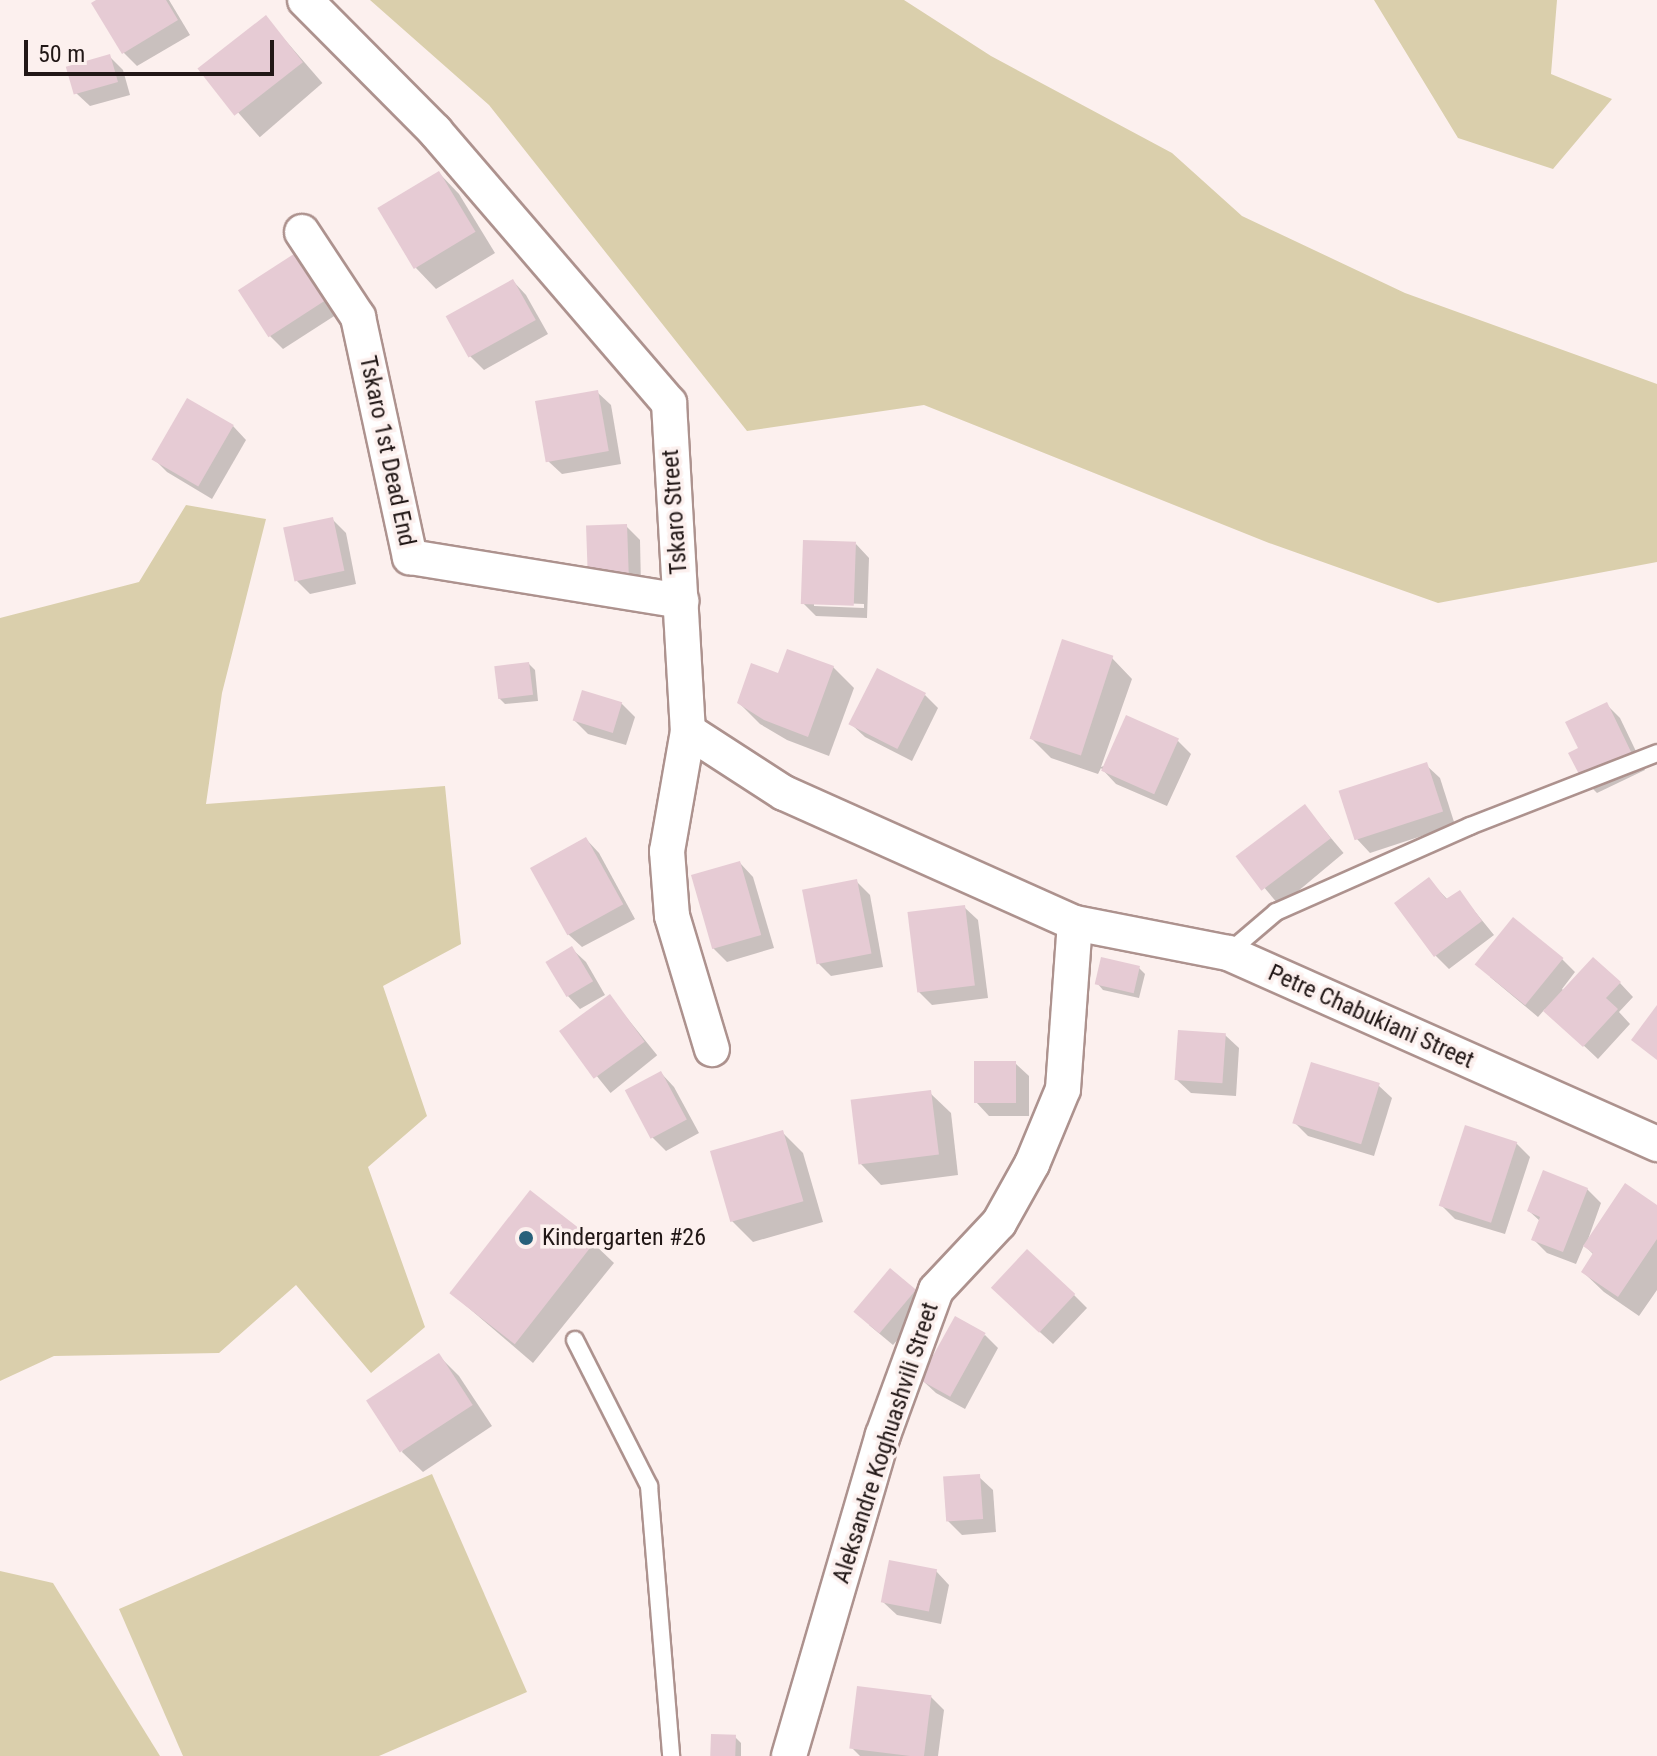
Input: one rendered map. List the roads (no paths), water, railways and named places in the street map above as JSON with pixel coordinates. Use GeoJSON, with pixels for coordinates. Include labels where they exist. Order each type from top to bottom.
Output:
{"type":"FeatureCollection","features":[{"type":"Feature","properties":{"kind":"street","name":"Tskaro Street"},"geometry":{"type":"LineString","coordinates":[[305,0],[435,131],[669,403],[688,731],[667,851],[672,916],[712,1049]]}},
{"type":"Feature","properties":{"kind":"street","name":"Tskaro 1st Dead End"},"geometry":{"type":"LineString","coordinates":[[302,232],[358,317],[410,557],[681,601]]}},
{"type":"Feature","properties":{"kind":"street"},"geometry":{"type":"LineString","coordinates":[[688,731],[784,793],[1075,923]]}},
{"type":"Feature","properties":{"kind":"street","name":"Petre Chabukiani Street"},"geometry":{"type":"LineString","coordinates":[[1075,923],[1228,953],[1657,1144]]}},
{"type":"Feature","properties":{"kind":"street","name":"Aleksandre Koghuashvili Street"},"geometry":{"type":"LineString","coordinates":[[789,1756],[883,1435],[936,1290],[999,1223],[1032,1164],[1063,1089],[1075,923]]}},
{"type":"Feature","properties":{"kind":"lane"},"geometry":{"type":"LineString","coordinates":[[1228,953],[1276,912],[1470,826],[1657,753]]}},
{"type":"Feature","properties":{"kind":"lane"},"geometry":{"type":"LineString","coordinates":[[575,1340],[649,1486],[671,1756]]}},
{"type":"Feature","properties":{"kind":"place","name":"Kindergarten #26"},"geometry":{"type":"Point","coordinates":[526,1238]}}]}
